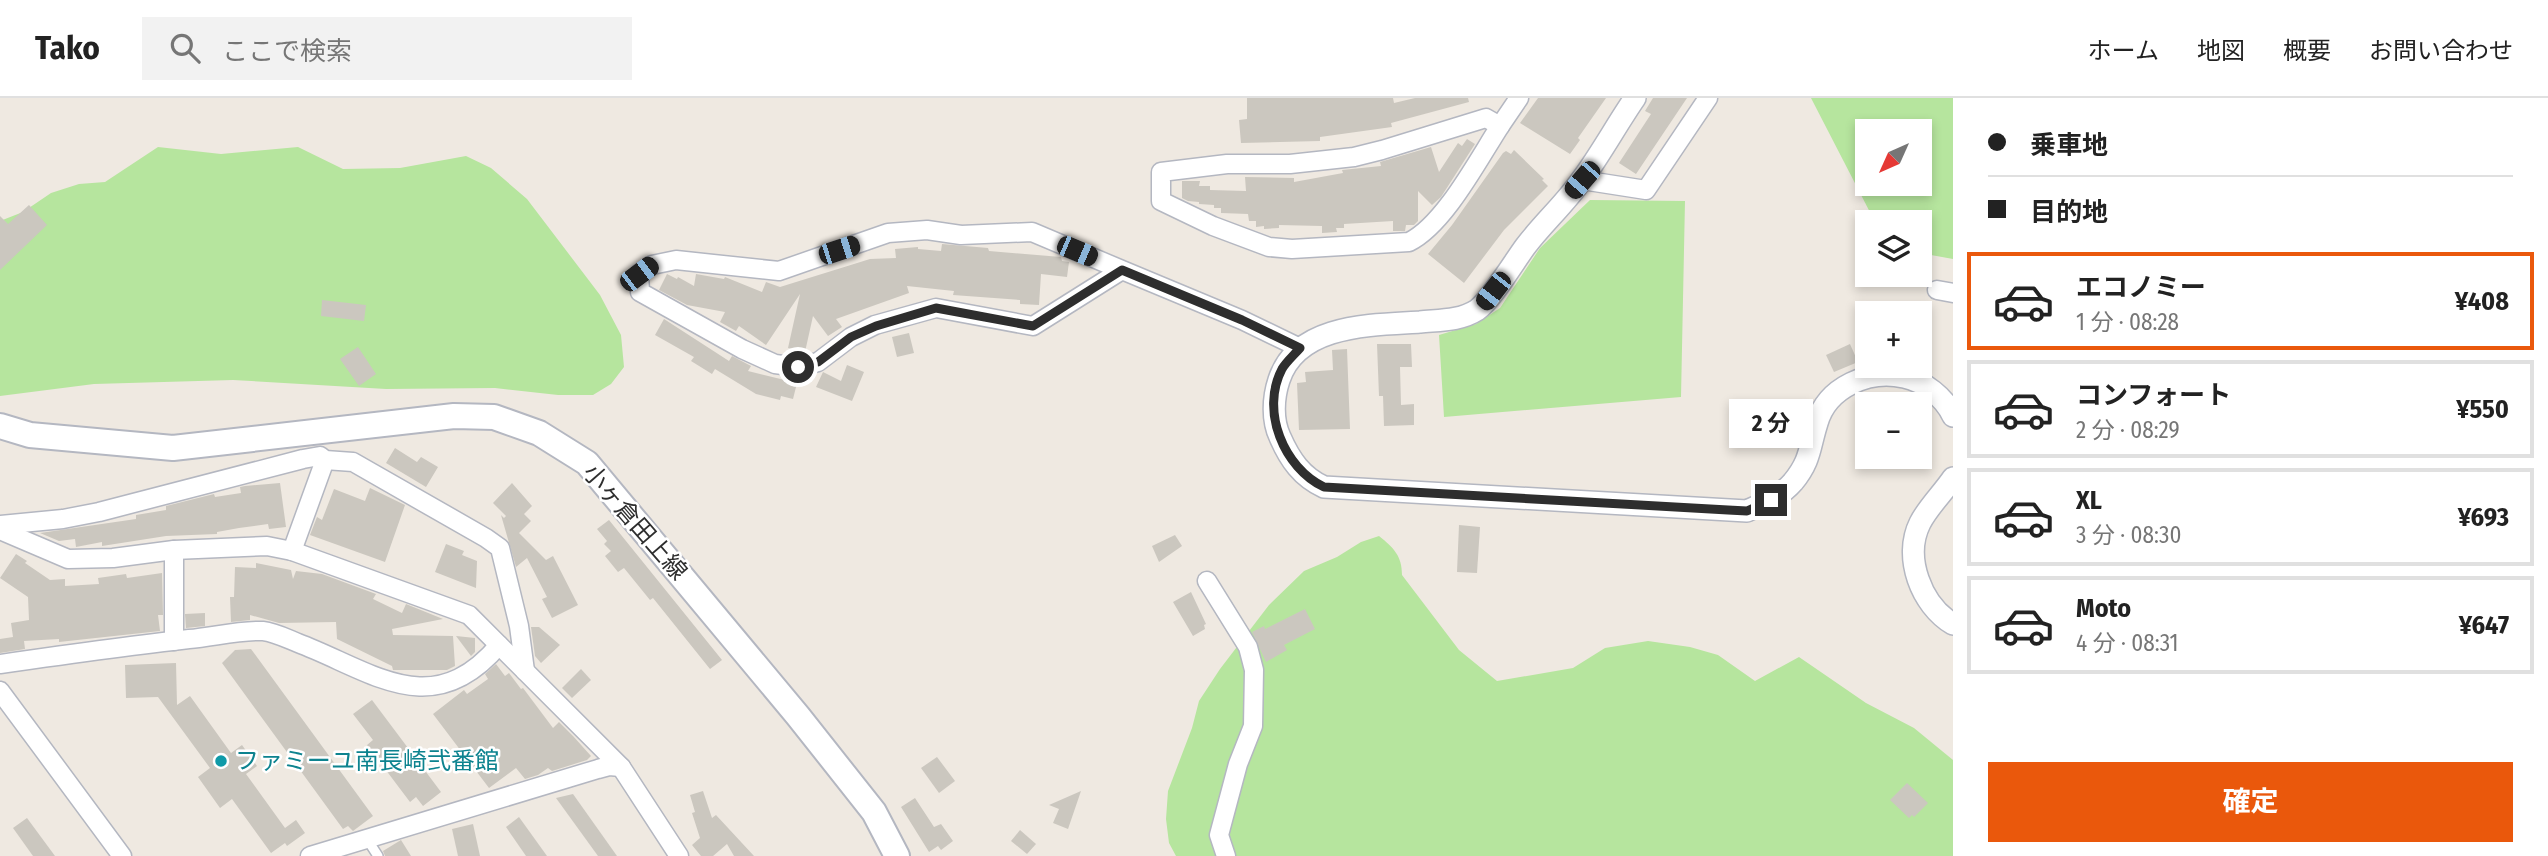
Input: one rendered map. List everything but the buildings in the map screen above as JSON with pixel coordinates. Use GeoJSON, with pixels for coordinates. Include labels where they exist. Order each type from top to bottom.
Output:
{"type":"FeatureCollection","features":[{"type":"Feature","properties":{"kind":"main road","name":"小ヶ倉田上線"},"geometry":{"type":"LineString","coordinates":[[0,426],[30,435],[173,448],[454,416],[495,417],[539,433],[587,463],[798,716],[874,812],[897,856]]}},
{"type":"Feature","properties":{"kind":"street"},"geometry":{"type":"LineString","coordinates":[[1500,126],[1486,118],[1354,157],[1290,164],[1227,164],[1161,172],[1161,201],[1213,226],[1269,247],[1293,249],[1409,242],[1425,233],[1438,218],[1519,98]]}},
{"type":"Feature","properties":{"kind":"street"},"geometry":{"type":"LineString","coordinates":[[1635,98],[1582,180],[1534,235],[1479,309],[1447,320],[1360,326],[1326,335],[1300,348],[1282,369],[1275,390],[1274,411],[1278,434],[1292,462],[1310,481],[1324,487],[1747,511],[1771,500],[1791,484],[1804,467],[1812,449],[1817,422],[1825,405],[1842,388],[1857,380],[1880,375],[1902,376],[1916,381],[1940,397],[1953,416]]}},
{"type":"Feature","properties":{"kind":"street"},"geometry":{"type":"LineString","coordinates":[[1582,180],[1646,190],[1708,98]]}},
{"type":"Feature","properties":{"kind":"street"},"geometry":{"type":"LineString","coordinates":[[1122,270],[1033,326],[936,308],[876,326],[851,337],[818,362],[798,367],[775,365],[640,292],[639,274],[652,265],[677,260],[779,271],[888,233],[927,230],[961,235],[1032,232],[1242,320],[1300,348]]}},
{"type":"Feature","properties":{"kind":"street"},"geometry":{"type":"LineString","coordinates":[[0,528],[75,517],[303,459],[320,456],[326,460],[353,462],[500,548],[519,626],[525,671]]}},
{"type":"Feature","properties":{"kind":"street"},"geometry":{"type":"LineString","coordinates":[[292,551],[326,460]]}},
{"type":"Feature","properties":{"kind":"street"},"geometry":{"type":"LineString","coordinates":[[1953,478],[1920,523],[1913,549],[1917,574],[1926,597],[1941,617],[1953,624]]}},
{"type":"Feature","properties":{"kind":"street"},"geometry":{"type":"LineString","coordinates":[[0,528],[68,559],[267,546],[292,551],[469,615],[621,768],[679,856]]}},
{"type":"Feature","properties":{"kind":"street"},"geometry":{"type":"LineString","coordinates":[[174,550],[174,641]]}},
{"type":"Feature","properties":{"kind":"street"},"geometry":{"type":"LineString","coordinates":[[1208,581],[1248,647],[1255,670],[1253,726],[1238,764],[1219,835],[1226,856]]}},
{"type":"Feature","properties":{"kind":"street"},"geometry":{"type":"LineString","coordinates":[[0,664],[265,631],[396,685],[417,686],[452,682],[467,674],[499,645]]}},
{"type":"Feature","properties":{"kind":"street"},"geometry":{"type":"LineString","coordinates":[[0,691],[122,856]]}},
{"type":"Feature","properties":{"kind":"street"},"geometry":{"type":"LineString","coordinates":[[310,856],[598,769],[609,766],[621,768]]}},
{"type":"Feature","properties":{"kind":"lane"},"geometry":{"type":"LineString","coordinates":[[367,839],[379,856]]}},
{"type":"Feature","properties":{"kind":"green space"},"geometry":{"type":"Polygon","coordinates":[[[1811,98],[1953,98],[1953,259],[1932,255],[1932,210],[1869,210],[1862,196],[1932,196],[1932,119],[1855,119],[1855,183],[1811,98]]]}},
{"type":"Feature","properties":{"kind":"green space"},"geometry":{"type":"Polygon","coordinates":[[[158,147],[221,154],[298,147],[343,169],[400,168],[466,156],[491,168],[527,199],[600,295],[621,335],[624,367],[611,384],[593,395],[558,395],[495,388],[386,389],[233,380],[94,384],[0,396],[0,221],[23,212],[51,193],[79,184],[105,182],[158,147]]]}},
{"type":"Feature","properties":{"kind":"green space"},"geometry":{"type":"Polygon","coordinates":[[[1590,200],[1685,201],[1681,397],[1444,417],[1439,335],[1476,324],[1500,308],[1540,248],[1590,200]]]}},
{"type":"Feature","properties":{"kind":"green space"},"geometry":{"type":"Polygon","coordinates":[[[1379,536],[1396,553],[1401,563],[1402,575],[1459,650],[1497,681],[1573,668],[1605,648],[1648,641],[1690,647],[1718,655],[1755,681],[1799,657],[1866,703],[1914,728],[1953,760],[1953,856],[1176,856],[1169,843],[1166,819],[1168,791],[1192,728],[1199,701],[1269,605],[1304,571],[1337,557],[1361,542],[1379,536]]]}},
{"type":"Feature","properties":{"kind":"place","name":"ファミーユ南長崎弐番館"},"geometry":{"type":"Point","coordinates":[221,761]}},
{"type":"Feature","properties":{"kind":"route"},"geometry":{"type":"LineString","coordinates":[[798,367],[818,362],[851,337],[876,326],[898,317],[936,308],[1033,326],[1122,270],[1242,320],[1300,348],[1282,369],[1275,390],[1274,411],[1278,434],[1292,462],[1310,481],[1324,487],[1747,511],[1771,500]]}}]}
